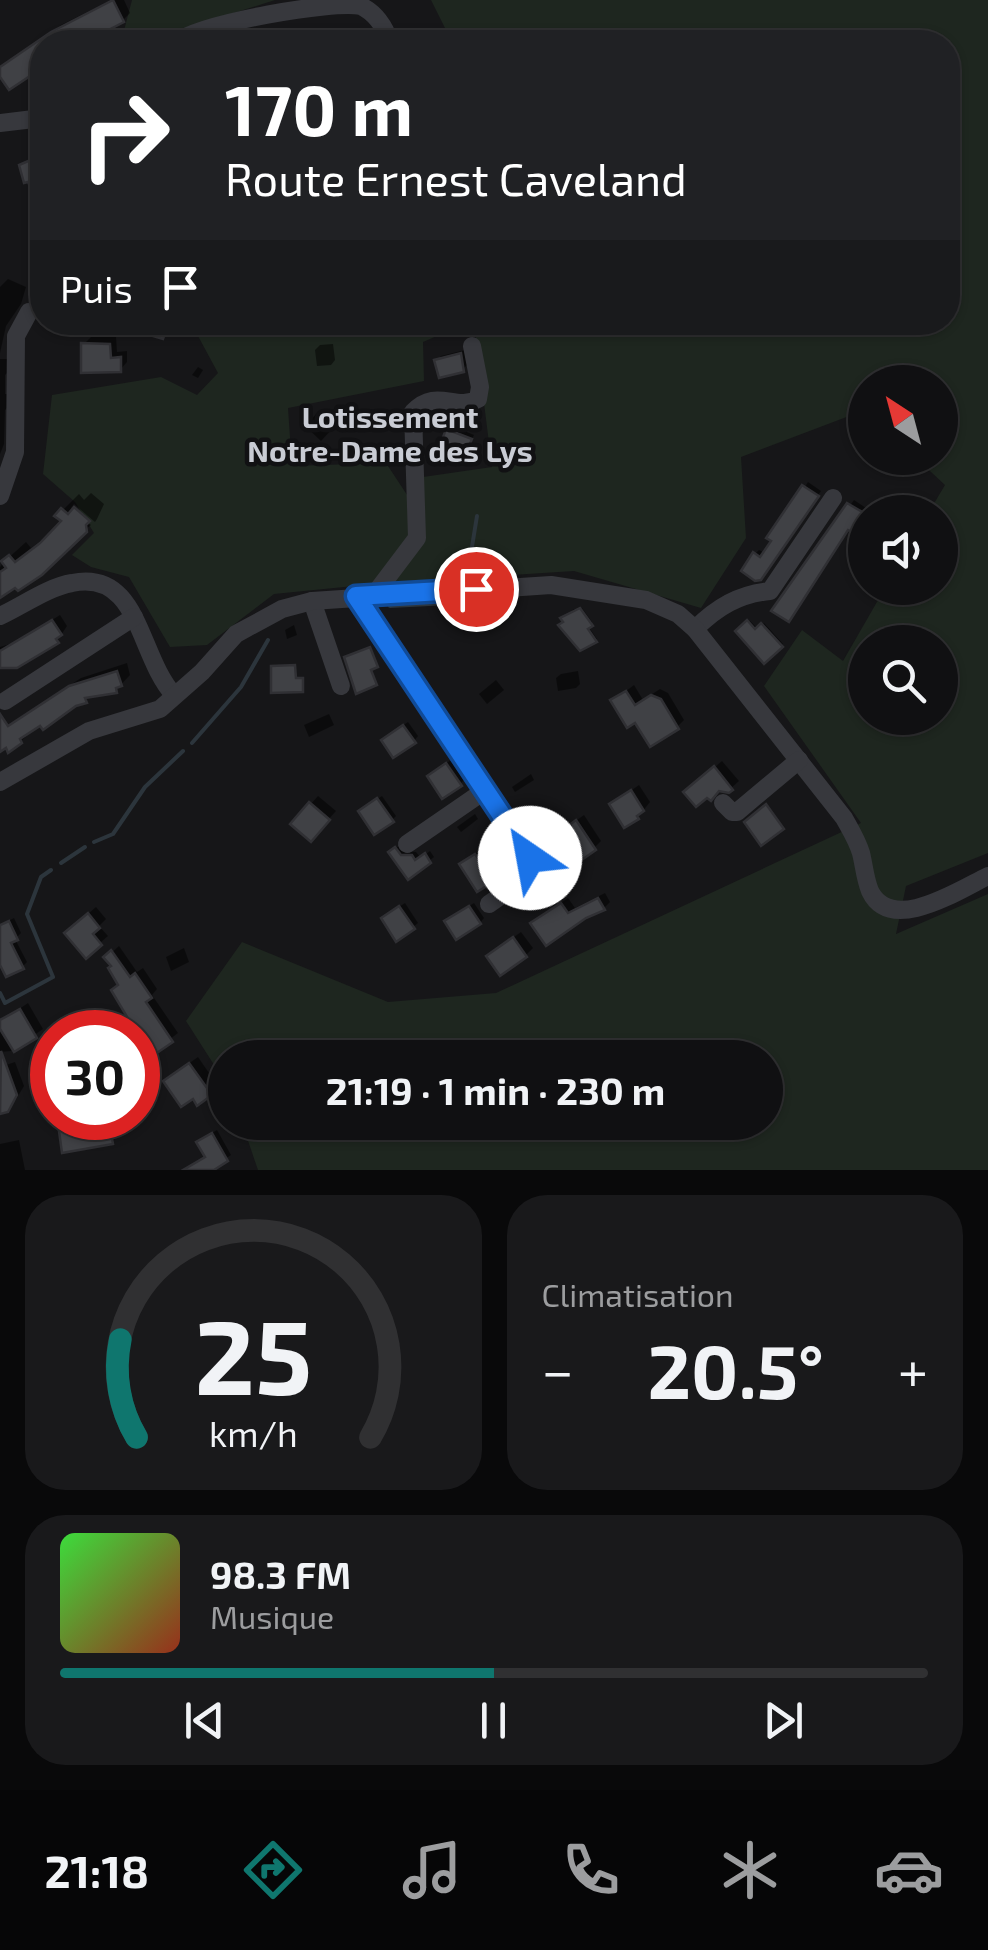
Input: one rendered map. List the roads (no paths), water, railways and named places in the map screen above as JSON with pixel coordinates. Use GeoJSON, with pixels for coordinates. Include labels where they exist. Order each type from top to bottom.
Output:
{"type":"FeatureCollection","features":[{"type":"Feature","properties":{"kind":"street"},"geometry":{"type":"LineString","coordinates":[[202,30],[329,2],[355,4],[369,11],[384,30]]}},
{"type":"Feature","properties":{"kind":"street"},"geometry":{"type":"LineString","coordinates":[[0,122],[30,119]]}},
{"type":"Feature","properties":{"kind":"street"},"geometry":{"type":"LineString","coordinates":[[0,496],[15,452],[16,336],[30,312]]}},
{"type":"Feature","properties":{"kind":"street"},"geometry":{"type":"LineString","coordinates":[[365,596],[418,538],[412,412],[422,402],[440,399],[470,404],[478,399],[480,387],[472,346]]}},
{"type":"Feature","properties":{"kind":"street"},"geometry":{"type":"LineString","coordinates":[[695,629],[723,604],[751,593],[770,592],[832,498]]}},
{"type":"Feature","properties":{"kind":"street"},"geometry":{"type":"LineString","coordinates":[[0,616],[71,583],[99,582],[120,592],[153,666],[174,695]]}},
{"type":"Feature","properties":{"kind":"street"},"geometry":{"type":"LineString","coordinates":[[0,782],[89,731],[160,709],[202,672],[236,634],[282,608],[365,596],[551,586],[646,600],[678,614],[695,629],[852,833],[868,888],[886,908],[918,908],[988,876]]}},
{"type":"Feature","properties":{"kind":"street"},"geometry":{"type":"LineString","coordinates":[[365,596],[484,791],[521,843],[535,872],[489,904]]}},
{"type":"Feature","properties":{"kind":"street"},"geometry":{"type":"LineString","coordinates":[[312,601],[341,686]]}},
{"type":"Feature","properties":{"kind":"street"},"geometry":{"type":"LineString","coordinates":[[5,701],[134,617]]}},
{"type":"Feature","properties":{"kind":"street"},"geometry":{"type":"LineString","coordinates":[[723,803],[737,812],[799,760]]}},
{"type":"Feature","properties":{"kind":"street"},"geometry":{"type":"LineString","coordinates":[[407,844],[484,791]]}},
{"type":"Feature","properties":{"kind":"waterway"},"geometry":{"type":"LineString","coordinates":[[462,577],[470,559],[477,516]]}},
{"type":"Feature","properties":{"kind":"waterway"},"geometry":{"type":"LineString","coordinates":[[390,606],[452,600]]}},
{"type":"Feature","properties":{"kind":"waterway"},"geometry":{"type":"LineString","coordinates":[[192,743],[241,687],[268,640]]}},
{"type":"Feature","properties":{"kind":"waterway"},"geometry":{"type":"LineString","coordinates":[[94,842],[113,834],[145,787],[183,751]]}},
{"type":"Feature","properties":{"kind":"waterway"},"geometry":{"type":"LineString","coordinates":[[61,863],[85,847]]}},
{"type":"Feature","properties":{"kind":"waterway"},"geometry":{"type":"LineString","coordinates":[[0,993],[5,1003],[53,977],[27,914],[41,877],[51,870]]}},
{"type":"Feature","properties":{"kind":"district","name":"Lotissement Notre-Dame des Lys"},"geometry":{"type":"Point","coordinates":[390,433]}}]}
